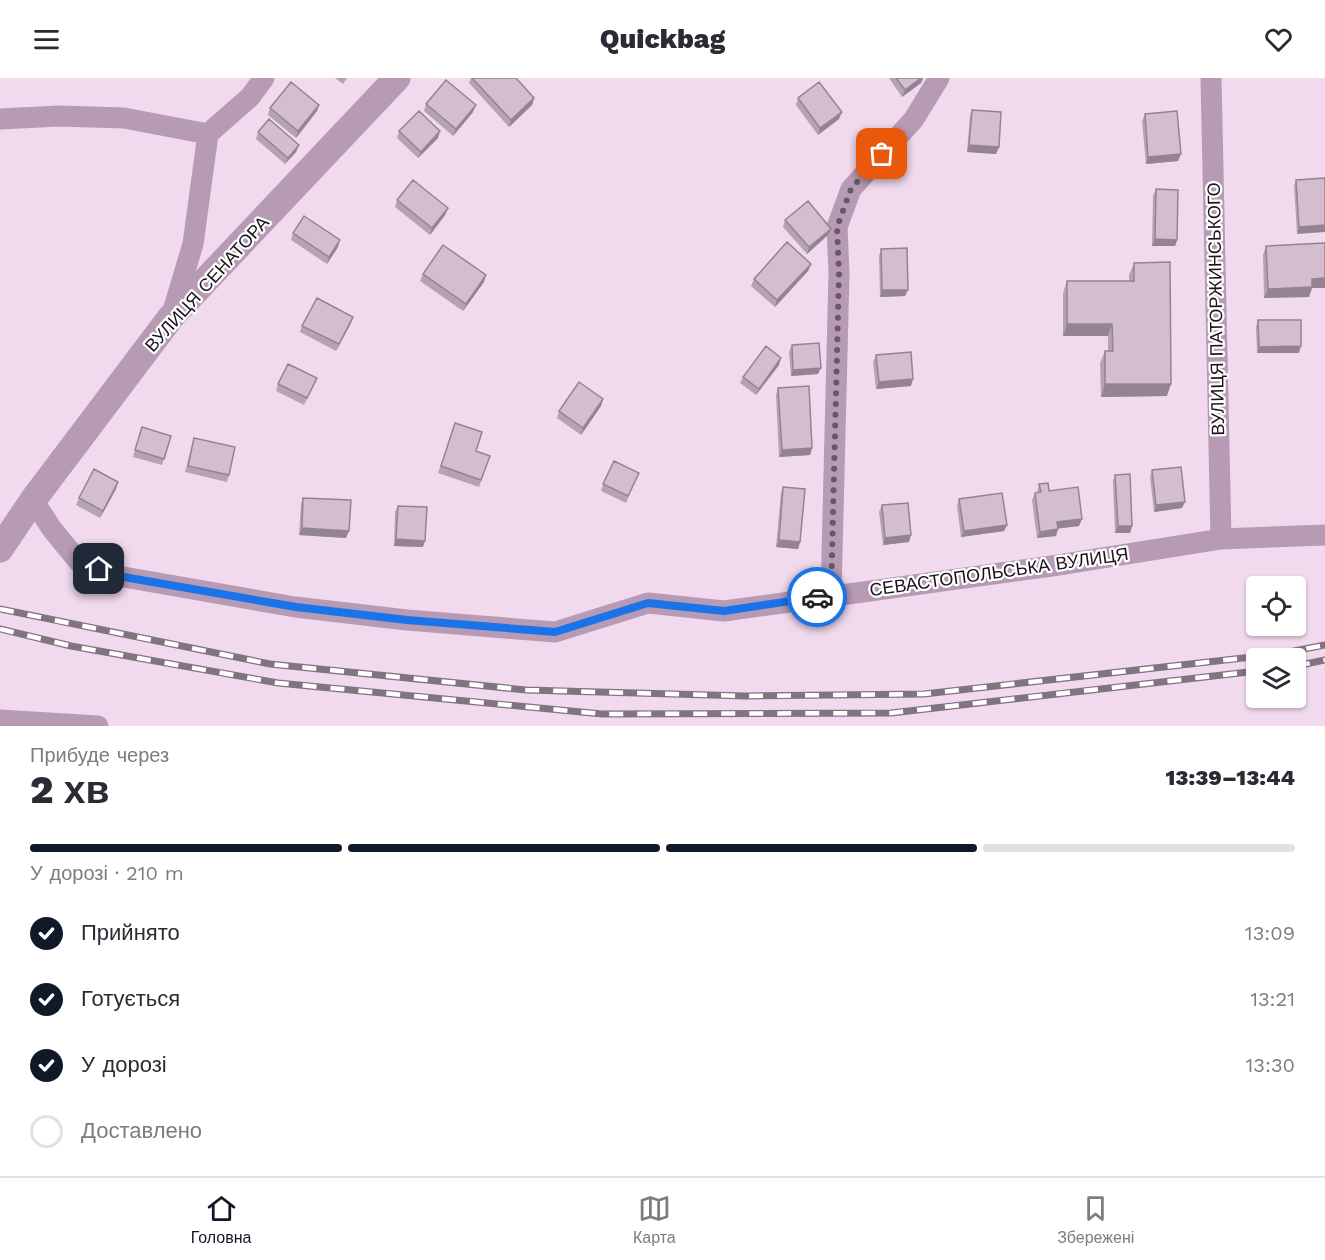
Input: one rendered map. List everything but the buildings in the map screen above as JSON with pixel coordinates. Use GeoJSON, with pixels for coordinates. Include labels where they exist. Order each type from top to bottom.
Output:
{"type":"FeatureCollection","features":[{"type":"Feature","properties":{"kind":"street"},"geometry":{"type":"LineString","coordinates":[[171,317],[193,244],[208,134],[250,97],[264,78]]}},
{"type":"Feature","properties":{"kind":"street","name":"ВУЛИЦЯ СЕНАТОРА"},"geometry":{"type":"LineString","coordinates":[[5,540],[171,317],[397,78]]}},
{"type":"Feature","properties":{"kind":"street"},"geometry":{"type":"LineString","coordinates":[[831,595],[839,273],[837,227],[851,189],[914,119],[939,78]]}},
{"type":"Feature","properties":{"kind":"street","name":"ВУЛИЦЯ ПАТОРЖИНСЬКОГО"},"geometry":{"type":"LineString","coordinates":[[1211,78],[1221,539]]}},
{"type":"Feature","properties":{"kind":"street"},"geometry":{"type":"LineString","coordinates":[[0,119],[59,116],[124,118],[208,134]]}},
{"type":"Feature","properties":{"kind":"street","name":"СЕВАСТОПОЛЬСЬКА ВУЛИЦЯ"},"geometry":{"type":"LineString","coordinates":[[33,500],[52,529],[79,562],[118,576],[318,610],[555,632],[648,603],[724,611],[1052,566],[1221,539],[1325,535]]}},
{"type":"Feature","properties":{"kind":"street"},"geometry":{"type":"LineString","coordinates":[[0,720],[98,726]]}},
{"type":"Feature","properties":{"kind":"railway"},"geometry":{"type":"LineString","coordinates":[[0,609],[270,664],[526,690],[746,696],[924,694],[1279,654],[1325,645]]}},
{"type":"Feature","properties":{"kind":"railway"},"geometry":{"type":"LineString","coordinates":[[0,629],[71,646],[278,683],[602,714],[891,713],[1246,672]]}},
{"type":"Feature","properties":{"kind":"railway"},"geometry":{"type":"LineString","coordinates":[[1306,664],[1325,660]]}},
{"type":"Feature","properties":{"kind":"way so far"},"geometry":{"type":"LineString","coordinates":[[817,597],[831,595],[839,273],[837,227],[851,189],[882,154]]}},
{"type":"Feature","properties":{"kind":"route"},"geometry":{"type":"LineString","coordinates":[[99,569],[118,576],[296,607],[407,620],[555,632],[648,603],[724,611],[817,597]]}}]}
